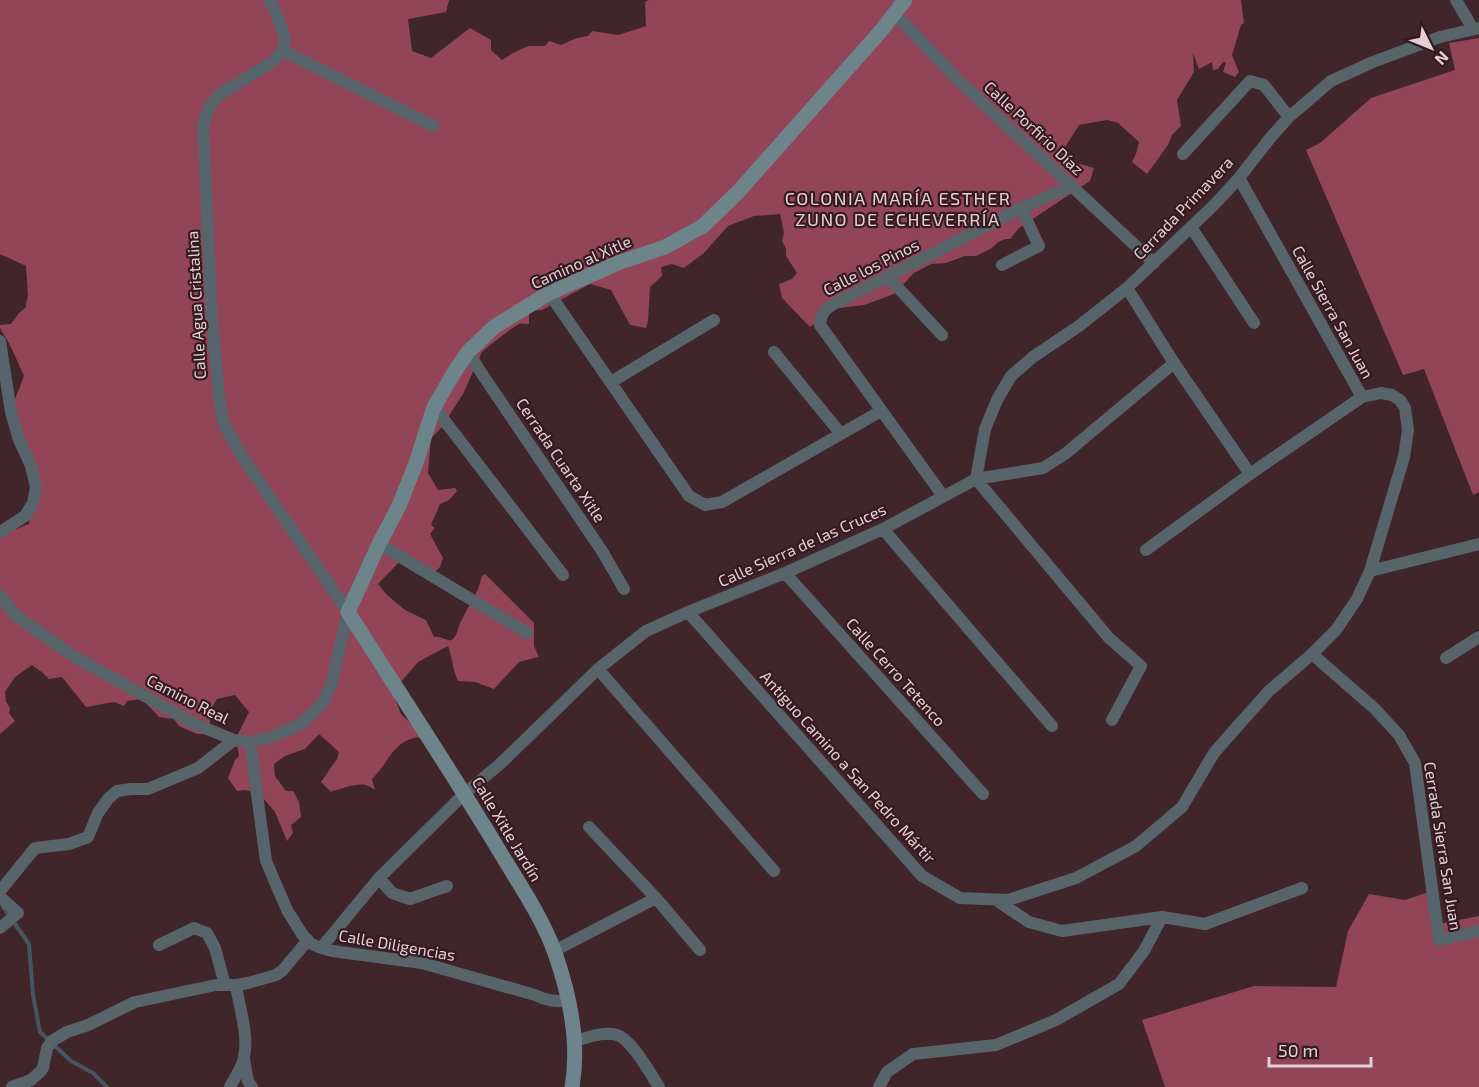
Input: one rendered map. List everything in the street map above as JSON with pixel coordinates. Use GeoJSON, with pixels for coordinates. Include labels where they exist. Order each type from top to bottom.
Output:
{"type":"FeatureCollection","features":[{"type":"Feature","properties":{"kind":"street"},"geometry":{"type":"LineString","coordinates":[[269,0],[285,38],[283,51],[433,126]]}},
{"type":"Feature","properties":{"kind":"street","name":"Camino al Xitle"},"geometry":{"type":"LineString","coordinates":[[348,612],[399,506],[416,463],[434,406],[468,352],[494,327],[549,293],[618,263],[665,247],[703,226],[739,191],[880,32],[905,0]]}},
{"type":"Feature","properties":{"kind":"street"},"geometry":{"type":"LineString","coordinates":[[1456,0],[1476,29]]}},
{"type":"Feature","properties":{"kind":"street","name":"Calle Porfirio Díaz"},"geometry":{"type":"LineString","coordinates":[[895,14],[956,78],[1154,263]]}},
{"type":"Feature","properties":{"kind":"street","name":"Cerrada Primavera"},"geometry":{"type":"LineString","coordinates":[[976,479],[985,429],[997,400],[1011,376],[1033,357],[1079,326],[1154,263],[1239,178],[1289,117],[1331,81],[1373,62],[1440,37],[1476,29]]}},
{"type":"Feature","properties":{"kind":"street","name":"Calle Agua Cristalina"},"geometry":{"type":"LineString","coordinates":[[283,51],[271,63],[220,94],[209,107],[203,126],[212,318],[219,398],[224,424],[243,458],[348,612]]}},
{"type":"Feature","properties":{"kind":"street"},"geometry":{"type":"LineString","coordinates":[[1183,154],[1250,81],[1264,85],[1289,117]]}},
{"type":"Feature","properties":{"kind":"street","name":"Calle Sierra San Juan"},"geometry":{"type":"LineString","coordinates":[[1239,178],[1362,398],[1381,393],[1392,395],[1400,400],[1405,408],[1408,430],[1404,457],[1370,571]]}},
{"type":"Feature","properties":{"kind":"street","name":"Calle los Pinos"},"geometry":{"type":"LineString","coordinates":[[943,496],[820,325],[821,317],[825,310],[888,277],[1021,208],[1072,186]]}},
{"type":"Feature","properties":{"kind":"street"},"geometry":{"type":"LineString","coordinates":[[1002,265],[1039,246],[1021,208]]}},
{"type":"Feature","properties":{"kind":"street"},"geometry":{"type":"LineString","coordinates":[[1191,227],[1254,322]]}},
{"type":"Feature","properties":{"kind":"street"},"geometry":{"type":"LineString","coordinates":[[888,277],[942,335]]}},
{"type":"Feature","properties":{"kind":"street"},"geometry":{"type":"LineString","coordinates":[[1127,288],[1174,363],[1250,474]]}},
{"type":"Feature","properties":{"kind":"street"},"geometry":{"type":"LineString","coordinates":[[549,293],[689,496],[705,505],[722,502],[881,411]]}},
{"type":"Feature","properties":{"kind":"street"},"geometry":{"type":"LineString","coordinates":[[611,382],[714,320]]}},
{"type":"Feature","properties":{"kind":"street"},"geometry":{"type":"LineString","coordinates":[[0,341],[11,412],[19,440],[31,466],[36,487],[33,503],[25,516],[0,532]]}},
{"type":"Feature","properties":{"kind":"street"},"geometry":{"type":"LineString","coordinates":[[774,351],[841,434]]}},
{"type":"Feature","properties":{"kind":"street","name":"Cerrada Cuarta Xitle"},"geometry":{"type":"LineString","coordinates":[[468,352],[602,550],[624,589]]}},
{"type":"Feature","properties":{"kind":"street","name":"Calle Sierra de las Cruces"},"geometry":{"type":"LineString","coordinates":[[321,948],[379,879],[464,794],[499,765],[598,669],[646,631],[883,529],[976,479],[1044,468],[1065,454],[1174,363]]}},
{"type":"Feature","properties":{"kind":"street"},"geometry":{"type":"LineString","coordinates":[[1146,550],[1250,474],[1362,398]]}},
{"type":"Feature","properties":{"kind":"street"},"geometry":{"type":"LineString","coordinates":[[434,406],[563,575]]}},
{"type":"Feature","properties":{"kind":"street"},"geometry":{"type":"LineString","coordinates":[[976,479],[1109,638],[1141,666],[1112,720]]}},
{"type":"Feature","properties":{"kind":"street"},"geometry":{"type":"LineString","coordinates":[[883,529],[1052,726]]}},
{"type":"Feature","properties":{"kind":"street"},"geometry":{"type":"LineString","coordinates":[[379,544],[527,633]]}},
{"type":"Feature","properties":{"kind":"street"},"geometry":{"type":"LineString","coordinates":[[1370,571],[1479,544]]}},
{"type":"Feature","properties":{"kind":"street","name":"Antiguo Camino a San Pedro Mártir"},"geometry":{"type":"LineString","coordinates":[[688,612],[922,876],[960,898],[1008,900],[1076,878],[1136,846],[1182,807],[1214,753],[1269,691],[1336,630],[1357,599],[1370,571]]}},
{"type":"Feature","properties":{"kind":"street","name":"Calle Cerro Tetenco"},"geometry":{"type":"LineString","coordinates":[[785,573],[983,794]]}},
{"type":"Feature","properties":{"kind":"street","name":"Camino Real"},"geometry":{"type":"LineString","coordinates":[[0,595],[15,615],[74,656],[195,724],[234,740],[250,742],[272,737],[301,724],[322,704],[331,685],[348,612]]}},
{"type":"Feature","properties":{"kind":"street","name":"Calle Xitle Jardín"},"geometry":{"type":"LineString","coordinates":[[348,612],[536,912],[554,951],[569,1000],[574,1041],[572,1087]]}},
{"type":"Feature","properties":{"kind":"street"},"geometry":{"type":"LineString","coordinates":[[1446,658],[1479,637]]}},
{"type":"Feature","properties":{"kind":"street","name":"Cerrada Sierra San Juan"},"geometry":{"type":"LineString","coordinates":[[1312,654],[1374,708],[1399,735],[1415,763],[1439,940],[1479,931]]}},
{"type":"Feature","properties":{"kind":"street"},"geometry":{"type":"LineString","coordinates":[[598,669],[774,870]]}},
{"type":"Feature","properties":{"kind":"street"},"geometry":{"type":"LineString","coordinates":[[0,891],[35,848],[69,844],[88,837],[98,813],[117,791],[148,789],[198,768],[234,740]]}},
{"type":"Feature","properties":{"kind":"street","name":"Calle Diligencias"},"geometry":{"type":"LineString","coordinates":[[250,742],[266,861],[287,910],[308,940],[321,948],[422,963],[549,1000],[558,1002],[569,1000]]}},
{"type":"Feature","properties":{"kind":"street"},"geometry":{"type":"LineString","coordinates":[[590,827],[656,898],[700,950]]}},
{"type":"Feature","properties":{"kind":"street"},"geometry":{"type":"LineString","coordinates":[[379,879],[392,893],[410,899],[447,886]]}},
{"type":"Feature","properties":{"kind":"street"},"geometry":{"type":"LineString","coordinates":[[995,900],[1029,922],[1062,931],[1162,917],[1205,924],[1302,888]]}},
{"type":"Feature","properties":{"kind":"street"},"geometry":{"type":"LineString","coordinates":[[0,897],[18,913],[2,926]]}},
{"type":"Feature","properties":{"kind":"street"},"geometry":{"type":"LineString","coordinates":[[554,951],[656,898]]}},
{"type":"Feature","properties":{"kind":"street"},"geometry":{"type":"LineString","coordinates":[[879,1087],[887,1072],[913,1054],[996,1045],[1056,1020],[1119,984],[1144,951],[1162,917]]}},
{"type":"Feature","properties":{"kind":"street"},"geometry":{"type":"LineString","coordinates":[[159,945],[194,928],[207,933],[230,985],[245,1039],[246,1073],[252,1087]]}},
{"type":"Feature","properties":{"kind":"street"},"geometry":{"type":"LineString","coordinates":[[12,1087],[31,1080],[41,1071],[49,1045],[67,1032],[88,1025],[135,1002],[276,975],[308,940]]}},
{"type":"Feature","properties":{"kind":"street"},"geometry":{"type":"LineString","coordinates":[[574,1041],[604,1034],[618,1035],[633,1048],[659,1087]]}},
{"type":"Feature","properties":{"kind":"street"},"geometry":{"type":"LineString","coordinates":[[230,1087],[244,1058]]}},
{"type":"Feature","properties":{"kind":"shaded area"},"geometry":{"type":"Polygon","coordinates":[[[0,0],[449,0],[446,12],[408,19],[412,51],[431,58],[470,28],[491,40],[491,50],[502,60],[528,46],[545,46],[549,41],[561,45],[588,36],[592,31],[618,35],[646,26],[645,2],[649,0],[1241,0],[1244,23],[1241,25],[1232,55],[1239,72],[1235,77],[1223,72],[1226,62],[1223,62],[1218,69],[1213,70],[1212,62],[1199,69],[1193,53],[1194,72],[1177,100],[1181,126],[1172,135],[1168,145],[1147,174],[1132,162],[1139,142],[1118,123],[1107,120],[1079,125],[1064,149],[1070,161],[1094,168],[1090,181],[1019,228],[1010,239],[998,242],[992,248],[976,256],[965,256],[946,263],[931,264],[914,273],[894,294],[864,305],[832,309],[810,327],[782,298],[779,284],[792,279],[797,273],[786,256],[786,249],[782,241],[784,233],[780,214],[754,216],[728,226],[704,253],[684,268],[672,264],[661,267],[662,276],[650,287],[646,328],[630,325],[611,290],[590,284],[542,310],[529,311],[529,324],[519,324],[482,352],[463,394],[441,428],[431,438],[428,473],[438,490],[455,488],[457,491],[449,500],[440,504],[431,525],[435,528],[430,534],[443,558],[440,567],[431,576],[403,558],[378,584],[405,610],[426,620],[434,637],[452,640],[485,574],[534,623],[534,646],[539,657],[519,662],[494,689],[475,682],[458,681],[448,646],[418,662],[399,684],[395,699],[401,714],[425,737],[406,741],[394,751],[372,779],[375,790],[363,785],[331,792],[321,782],[337,759],[339,752],[319,734],[305,749],[285,756],[274,764],[275,776],[286,791],[293,791],[299,802],[301,817],[291,825],[293,833],[287,841],[275,812],[258,792],[237,791],[228,778],[239,756],[236,738],[249,712],[235,695],[217,699],[211,709],[209,734],[197,734],[179,726],[174,719],[159,717],[142,699],[127,701],[124,706],[114,702],[86,707],[62,677],[49,679],[32,665],[15,677],[5,692],[6,702],[10,708],[9,713],[15,721],[0,734],[0,530],[16,529],[29,524],[35,495],[17,424],[14,402],[24,376],[0,328],[0,325],[11,324],[26,307],[28,296],[26,266],[0,254],[0,0]]]}},
{"type":"Feature","properties":{"kind":"shaded area"},"geometry":{"type":"Polygon","coordinates":[[[1479,38],[1479,492],[1473,495],[1424,369],[1403,375],[1306,150],[1320,143],[1371,98],[1455,70],[1449,43],[1479,38]]]}},
{"type":"Feature","properties":{"kind":"shaded area"},"geometry":{"type":"Polygon","coordinates":[[[1429,892],[1434,925],[1479,916],[1479,1087],[1165,1087],[1142,1020],[1254,986],[1336,987],[1348,931],[1369,894],[1405,900],[1429,892]]]}},
{"type":"Feature","properties":{"kind":"waterway"},"geometry":{"type":"LineString","coordinates":[[3,907],[29,944],[33,995],[40,1032],[71,1061],[93,1073],[107,1087]]}},
{"type":"Feature","properties":{"kind":"district","name":"COLONIA MARÍA ESTHER ZUNO DE ECHEVERRÍA"},"geometry":{"type":"Point","coordinates":[898,209]}}]}
